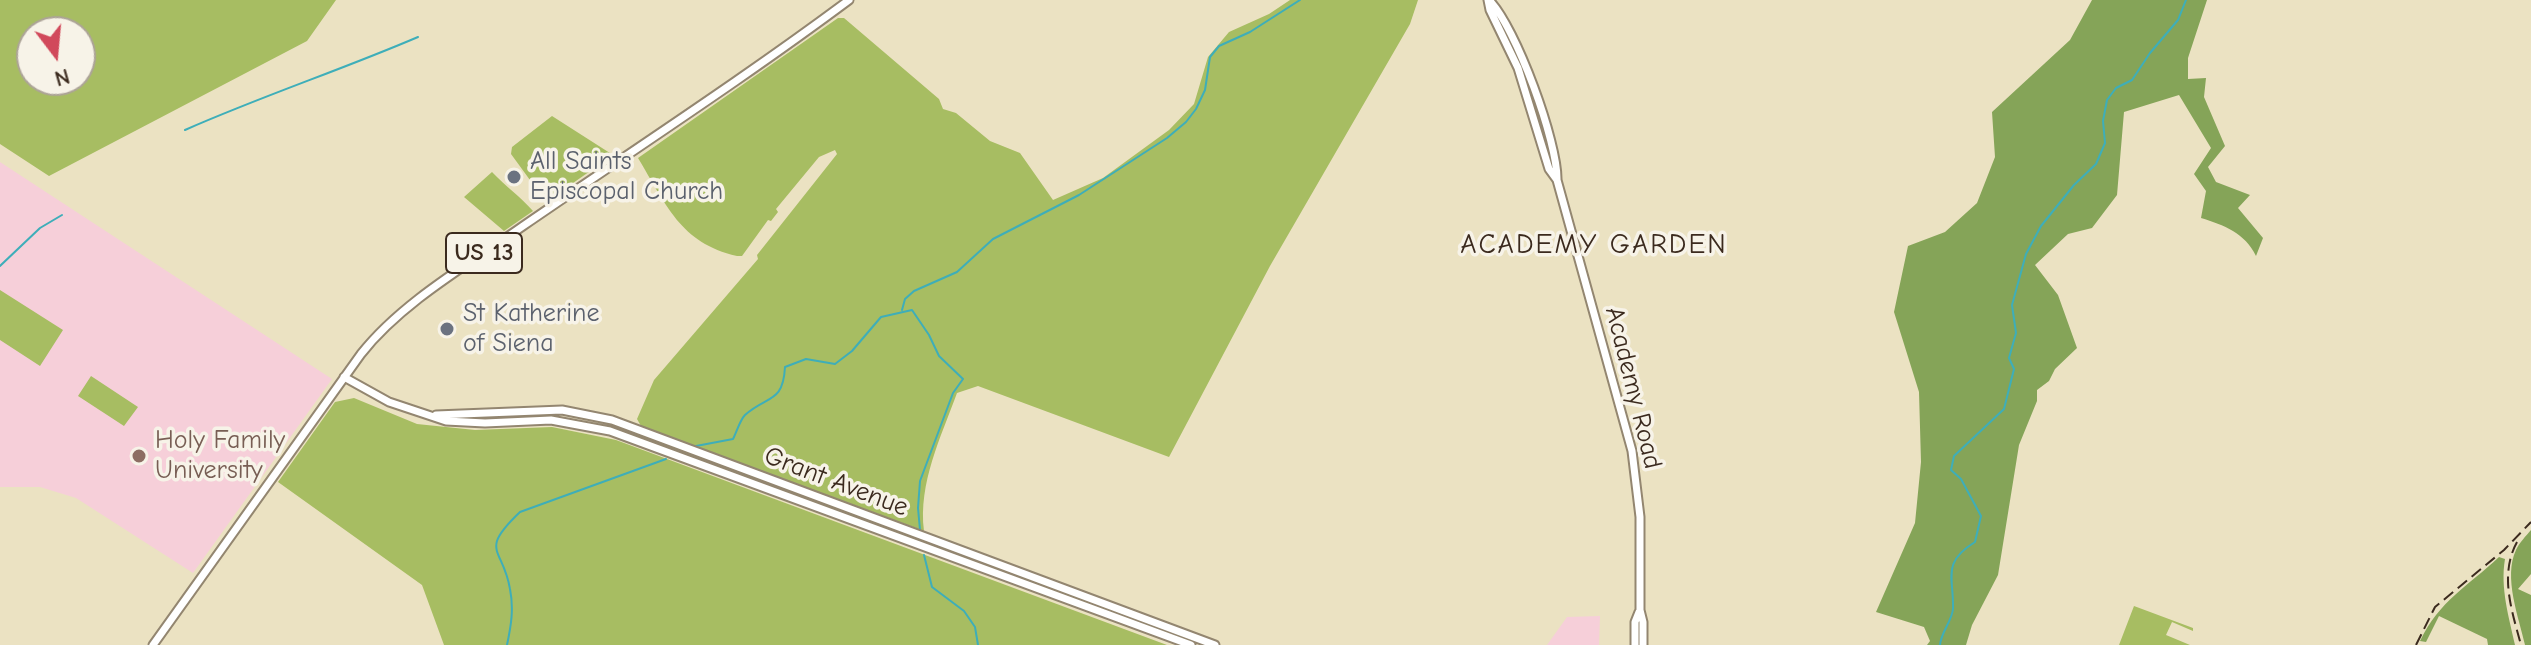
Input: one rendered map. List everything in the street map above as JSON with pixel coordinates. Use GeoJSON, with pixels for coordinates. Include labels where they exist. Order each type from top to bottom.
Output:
{"type":"FeatureCollection","features":[{"type":"Feature","properties":{"kind":"main road","name":"US 13"},"geometry":{"type":"LineString","coordinates":[[153,645],[344,377],[372,341],[403,311],[849,0]]}},
{"type":"Feature","properties":{"kind":"main road","name":"Academy Road"},"geometry":{"type":"LineString","coordinates":[[1488,0],[1518,68],[1549,169],[1557,180],[1632,451],[1640,517],[1643,645]]}},
{"type":"Feature","properties":{"kind":"main road","name":"Grant Avenue"},"geometry":{"type":"LineString","coordinates":[[344,377],[389,402],[446,421],[551,420],[610,431],[1191,645]]}},
{"type":"Feature","properties":{"kind":"main road","name":"Grant Avenue"},"geometry":{"type":"LineString","coordinates":[[434,415],[562,410],[589,413],[1215,645]]}},
{"type":"Feature","properties":{"kind":"main road","name":"Academy Road"},"geometry":{"type":"LineString","coordinates":[[1635,645],[1635,622],[1640,610]]}},
{"type":"Feature","properties":{"kind":"shaded area"},"geometry":{"type":"Polygon","coordinates":[[[0,162],[332,379],[193,573],[76,498],[40,487],[0,487],[0,162]]]}},
{"type":"Feature","properties":{"kind":"shaded area"},"geometry":{"type":"Polygon","coordinates":[[[1600,616],[1599,645],[1547,645],[1567,617],[1600,616]]]}},
{"type":"Feature","properties":{"kind":"green space"},"geometry":{"type":"Polygon","coordinates":[[[0,0],[336,0],[307,41],[49,176],[0,144],[0,0]]]}},
{"type":"Feature","properties":{"kind":"green space"},"geometry":{"type":"Polygon","coordinates":[[[1290,0],[1418,0],[1410,24],[1270,266],[1169,457],[978,386],[957,393],[944,426],[924,495],[924,531],[641,426],[637,419],[654,380],[758,259],[757,255],[837,154],[835,150],[819,157],[742,256],[718,250],[688,231],[667,206],[638,158],[838,18],[844,18],[939,99],[943,109],[956,113],[990,141],[1020,153],[1053,200],[1103,178],[1169,130],[1194,104],[1208,57],[1229,32],[1269,14],[1290,0]]]}},
{"type":"Feature","properties":{"kind":"green space"},"geometry":{"type":"Polygon","coordinates":[[[2092,0],[2207,0],[2188,58],[2188,79],[2206,78],[2204,97],[2225,146],[2208,167],[2216,182],[2250,195],[2238,208],[2263,238],[2256,256],[2240,236],[2201,218],[2206,191],[2194,174],[2211,148],[2179,95],[2124,112],[2117,195],[2092,228],[2068,234],[2035,265],[2058,295],[2077,348],[2055,369],[2049,381],[2037,390],[2037,401],[2019,445],[1998,575],[1972,625],[1966,645],[1927,645],[1930,641],[1924,627],[1876,612],[1915,523],[1921,462],[1919,392],[1894,312],[1908,246],[1945,232],[1977,203],[1995,157],[1992,112],[2070,40],[2092,0]]]}},
{"type":"Feature","properties":{"kind":"green space"},"geometry":{"type":"Polygon","coordinates":[[[552,116],[613,155],[546,202],[511,154],[512,147],[552,116]]]}},
{"type":"Feature","properties":{"kind":"green space"},"geometry":{"type":"Polygon","coordinates":[[[492,172],[533,211],[504,231],[464,197],[492,172]]]}},
{"type":"Feature","properties":{"kind":"green space"},"geometry":{"type":"Polygon","coordinates":[[[0,290],[63,330],[40,366],[0,340],[0,290]]]}},
{"type":"Feature","properties":{"kind":"green space"},"geometry":{"type":"Polygon","coordinates":[[[91,376],[138,407],[124,426],[78,396],[91,376]]]}},
{"type":"Feature","properties":{"kind":"green space"},"geometry":{"type":"Polygon","coordinates":[[[354,398],[417,424],[475,430],[552,427],[616,440],[1167,645],[444,645],[422,585],[278,482],[335,402],[354,398]]]}},
{"type":"Feature","properties":{"kind":"green space"},"geometry":{"type":"Polygon","coordinates":[[[2531,530],[2531,574],[2518,589],[2531,595],[2531,645],[2525,645],[2513,598],[2511,572],[2516,550],[2531,530]]]}},
{"type":"Feature","properties":{"kind":"green space"},"geometry":{"type":"Polygon","coordinates":[[[2499,557],[2505,559],[2504,592],[2515,645],[2488,645],[2487,639],[2439,616],[2426,642],[2420,641],[2445,604],[2499,557]]]}},
{"type":"Feature","properties":{"kind":"green space"},"geometry":{"type":"Polygon","coordinates":[[[2134,606],[2193,628],[2193,631],[2172,622],[2166,635],[2190,645],[2119,645],[2134,606]]]}},
{"type":"Feature","properties":{"kind":"waterway"},"geometry":{"type":"LineString","coordinates":[[902,310],[905,299],[914,291],[957,272],[993,239],[1079,195],[1167,138],[1196,109],[1205,90],[1210,57],[1219,46],[1250,32],[1300,0]]}},
{"type":"Feature","properties":{"kind":"waterway"},"geometry":{"type":"LineString","coordinates":[[1940,645],[1953,609],[1953,564],[1975,542],[1981,516],[1961,479],[1951,470],[1954,456],[2004,409],[2014,369],[2009,358],[2016,333],[2012,305],[2026,254],[2041,226],[2074,185],[2096,164],[2105,143],[2103,121],[2107,100],[2116,88],[2132,80],[2178,20],[2186,0]]}},
{"type":"Feature","properties":{"kind":"waterway"},"geometry":{"type":"LineString","coordinates":[[185,130],[418,37]]}},
{"type":"Feature","properties":{"kind":"waterway"},"geometry":{"type":"LineString","coordinates":[[0,266],[40,228],[62,215]]}},
{"type":"Feature","properties":{"kind":"waterway"},"geometry":{"type":"LineString","coordinates":[[696,446],[733,439],[745,415],[777,393],[784,379],[785,367],[806,359],[835,364],[852,351],[881,317],[912,310],[939,356],[963,379],[953,393],[920,481],[920,530]]}},
{"type":"Feature","properties":{"kind":"waterway"},"geometry":{"type":"LineString","coordinates":[[507,645],[512,617],[511,596],[497,550],[500,535],[507,525],[520,512],[666,459]]}},
{"type":"Feature","properties":{"kind":"waterway"},"geometry":{"type":"LineString","coordinates":[[924,555],[932,587],[964,611],[975,627],[978,645]]}},
{"type":"Feature","properties":{"kind":"railway"},"geometry":{"type":"LineString","coordinates":[[2416,645],[2435,607],[2504,550],[2531,522]]}},
{"type":"Feature","properties":{"kind":"railway"},"geometry":{"type":"LineString","coordinates":[[2517,542],[2508,580],[2521,645]]}},
{"type":"Feature","properties":{"kind":"place","name":"All Saints Episcopal Church"},"geometry":{"type":"Point","coordinates":[514,177]}},
{"type":"Feature","properties":{"kind":"place","name":"St Katherine of Siena"},"geometry":{"type":"Point","coordinates":[447,329]}},
{"type":"Feature","properties":{"kind":"place","name":"Holy Family University"},"geometry":{"type":"Point","coordinates":[139,456]}},
{"type":"Feature","properties":{"kind":"district","name":"ACADEMY GARDEN"},"geometry":{"type":"Point","coordinates":[1594,245]}}]}
